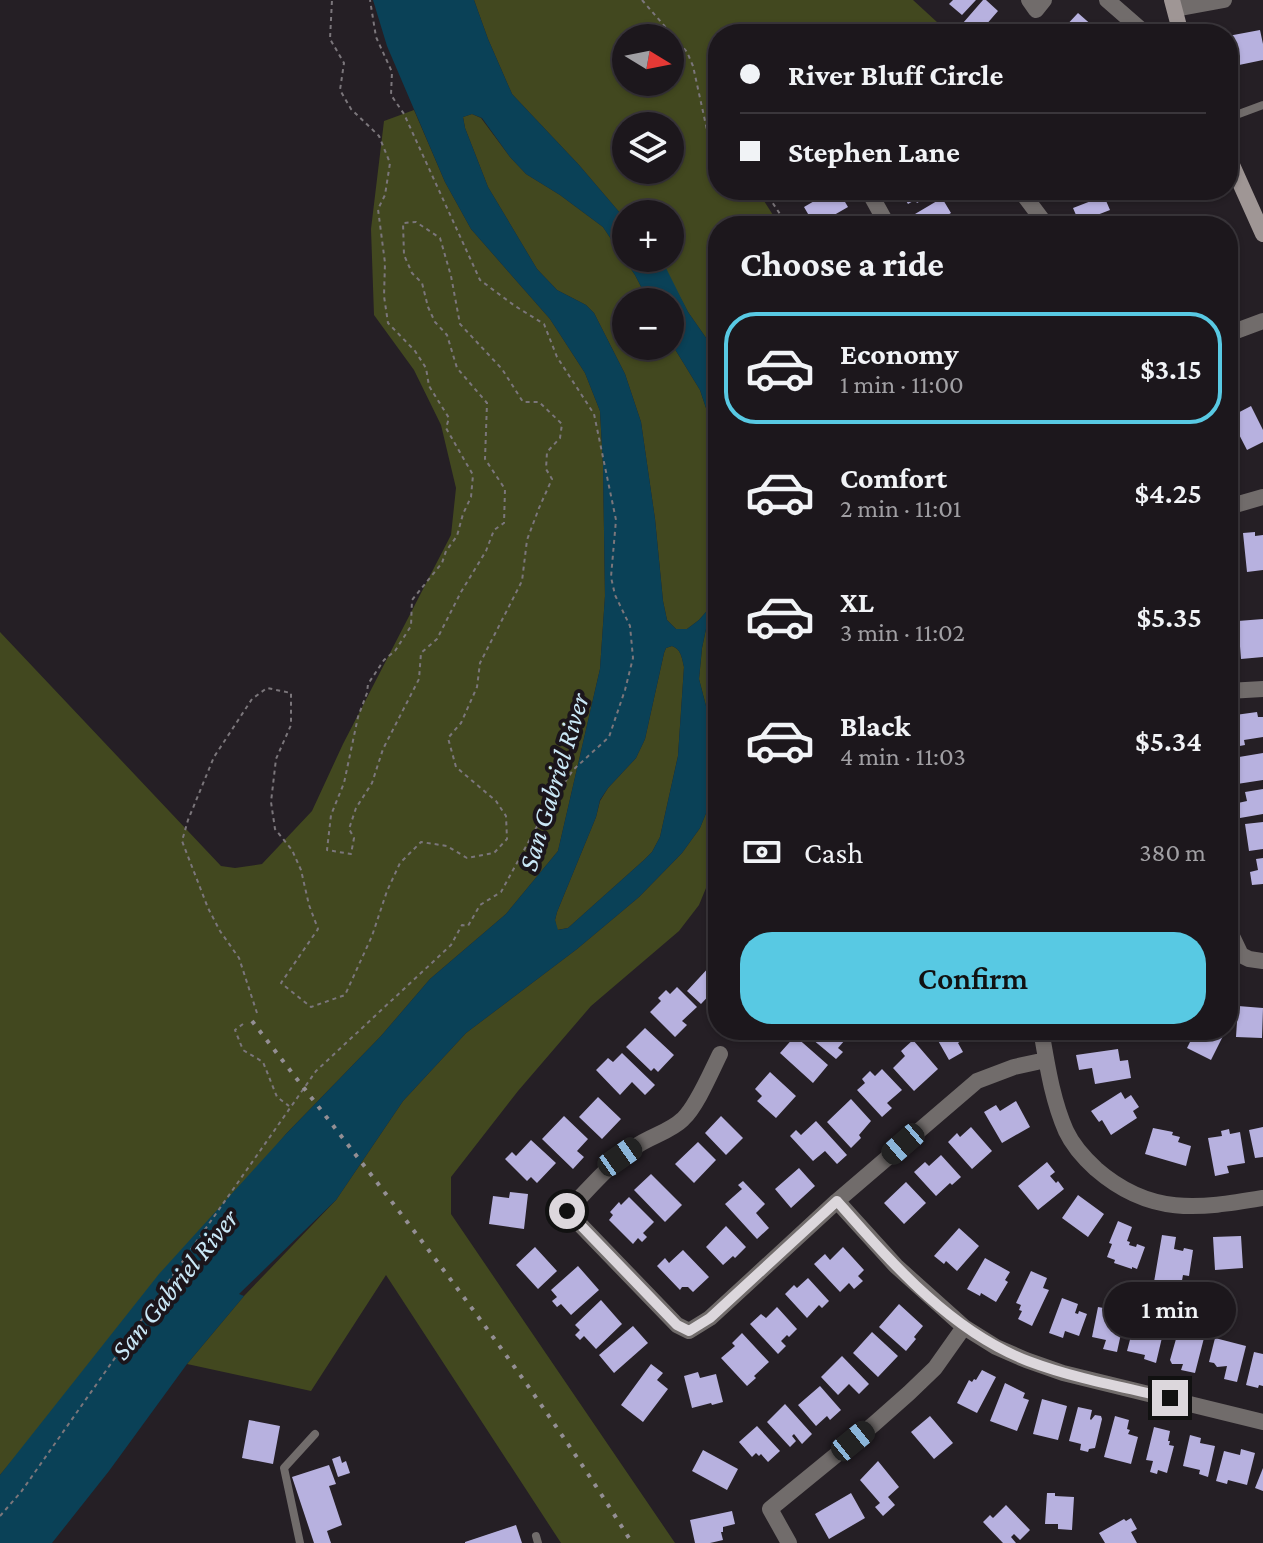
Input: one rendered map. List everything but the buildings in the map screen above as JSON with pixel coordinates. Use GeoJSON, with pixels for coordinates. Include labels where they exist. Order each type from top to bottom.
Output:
{"type":"FeatureCollection","features":[{"type":"Feature","properties":{"kind":"main road"},"geometry":{"type":"LineString","coordinates":[[1238,178],[1263,234]]}},
{"type":"Feature","properties":{"kind":"street"},"geometry":{"type":"LineString","coordinates":[[1029,0],[1036,10],[1044,0]]}},
{"type":"Feature","properties":{"kind":"street"},"geometry":{"type":"LineString","coordinates":[[1107,0],[1135,24]]}},
{"type":"Feature","properties":{"kind":"street"},"geometry":{"type":"LineString","coordinates":[[1173,5],[1224,0]]}},
{"type":"Feature","properties":{"kind":"street"},"geometry":{"type":"LineString","coordinates":[[1238,330],[1263,321]]}},
{"type":"Feature","properties":{"kind":"street"},"geometry":{"type":"LineString","coordinates":[[1238,504],[1263,497]]}},
{"type":"Feature","properties":{"kind":"street"},"geometry":{"type":"LineString","coordinates":[[1238,690],[1263,689]]}},
{"type":"Feature","properties":{"kind":"street"},"geometry":{"type":"LineString","coordinates":[[1238,949],[1241,955],[1263,961]]}},
{"type":"Feature","properties":{"kind":"street"},"geometry":{"type":"LineString","coordinates":[[1043,1040],[1054,1096],[1066,1132],[1085,1159],[1114,1183],[1166,1205],[1215,1206],[1263,1198]]}},
{"type":"Feature","properties":{"kind":"street"},"geometry":{"type":"LineString","coordinates":[[720,1054],[683,1119],[620,1157],[567,1211],[677,1325],[689,1331],[710,1318],[837,1201],[977,1081],[1014,1067],[1046,1060]]}},
{"type":"Feature","properties":{"kind":"street"},"geometry":{"type":"LineString","coordinates":[[837,1201],[896,1266],[964,1327],[996,1347],[1063,1373],[1263,1422]]}},
{"type":"Feature","properties":{"kind":"street"},"geometry":{"type":"LineString","coordinates":[[789,1543],[770,1509],[909,1393],[935,1368],[964,1327]]}},
{"type":"Feature","properties":{"kind":"lane"},"geometry":{"type":"LineString","coordinates":[[1238,114],[1263,105]]}},
{"type":"Feature","properties":{"kind":"lane"},"geometry":{"type":"LineString","coordinates":[[300,1543],[284,1468],[315,1434]]}},
{"type":"Feature","properties":{"kind":"path"},"geometry":{"type":"LineString","coordinates":[[257,1013],[239,958],[208,908],[182,841],[214,757],[252,699],[267,688],[291,693],[291,725],[276,759],[271,802],[275,829],[292,850],[301,870],[318,929],[281,983],[311,1007],[345,995],[400,863],[421,842],[447,846],[467,858],[494,853],[507,839],[506,816],[496,801],[456,767],[448,738],[461,723],[477,687],[480,663],[522,581],[527,540],[552,479],[546,469],[547,452],[560,438],[562,424],[539,402],[523,402],[502,369],[460,324],[440,238],[416,222],[403,223],[404,255],[412,273],[422,283],[435,322],[447,335],[457,368],[487,403],[485,459],[505,489],[504,523],[494,530],[486,551],[437,639],[421,653],[419,679],[383,749],[372,783],[356,808],[349,829],[354,838],[351,854],[327,850],[331,815],[344,783],[368,684],[411,626],[412,600],[442,563],[457,536],[471,497],[473,475],[446,428],[449,418],[429,386],[426,368],[415,351],[388,323],[378,209],[385,195],[390,163],[379,136],[351,109],[340,90],[344,63],[330,39],[332,0]]}},
{"type":"Feature","properties":{"kind":"path"},"geometry":{"type":"LineString","coordinates":[[0,1516],[21,1492],[316,1071],[451,945],[462,925],[468,926],[480,905],[501,892],[545,812],[573,770],[609,737],[633,658],[630,626],[615,595],[611,577],[616,520],[594,414],[557,357],[544,324],[480,280],[404,114],[391,95],[392,72],[376,37],[370,0]]}},
{"type":"Feature","properties":{"kind":"path"},"geometry":{"type":"LineString","coordinates":[[642,0],[687,52],[708,131]]}},
{"type":"Feature","properties":{"kind":"path"},"geometry":{"type":"LineString","coordinates":[[243,1024],[235,1030],[243,1050],[263,1062],[277,1097],[290,1107]]}},
{"type":"Feature","properties":{"kind":"green space"},"geometry":{"type":"Polygon","coordinates":[[[474,0],[913,0],[939,24],[708,24],[708,200],[763,200],[774,216],[708,216],[708,341],[684,305],[684,288],[675,288],[667,272],[684,272],[684,200],[612,200],[612,204],[512,94],[474,0]]]}},
{"type":"Feature","properties":{"kind":"green space"},"geometry":{"type":"Polygon","coordinates":[[[414,110],[445,182],[471,229],[550,319],[585,373],[600,411],[605,596],[600,669],[558,851],[506,914],[430,979],[381,1036],[286,1134],[0,1475],[0,632],[221,866],[235,868],[262,864],[312,811],[343,744],[451,535],[456,488],[441,425],[414,370],[374,315],[371,229],[384,121],[414,110]]]}},
{"type":"Feature","properties":{"kind":"green space"},"geometry":{"type":"Polygon","coordinates":[[[472,114],[481,118],[526,174],[603,227],[612,240],[612,272],[633,272],[642,288],[612,288],[612,348],[594,313],[586,305],[557,290],[537,269],[488,187],[463,117],[472,114]]]}},
{"type":"Feature","properties":{"kind":"green space"},"geometry":{"type":"Polygon","coordinates":[[[618,360],[682,360],[700,390],[708,414],[708,610],[687,629],[676,629],[667,620],[641,422],[618,360]]]}},
{"type":"Feature","properties":{"kind":"green space"},"geometry":{"type":"Polygon","coordinates":[[[708,628],[708,714],[699,679],[708,628]]]}},
{"type":"Feature","properties":{"kind":"green space"},"geometry":{"type":"Polygon","coordinates":[[[672,646],[682,657],[684,667],[678,756],[660,837],[644,860],[568,928],[557,930],[557,912],[600,801],[636,758],[645,739],[664,653],[666,648],[672,646]]]}},
{"type":"Feature","properties":{"kind":"green space"},"geometry":{"type":"Polygon","coordinates":[[[708,808],[708,883],[699,905],[679,931],[591,1006],[518,1091],[451,1177],[451,1214],[675,1543],[561,1543],[386,1275],[311,1391],[187,1364],[244,1296],[336,1200],[403,1101],[466,1033],[577,949],[639,897],[682,853],[700,828],[708,808]]]}},
{"type":"Feature","properties":{"kind":"water","name":"San Gabriel River"},"geometry":{"type":"Polygon","coordinates":[[[373,0],[474,0],[512,94],[612,204],[612,240],[603,227],[526,174],[482,118],[472,114],[463,117],[488,187],[537,269],[557,290],[586,305],[594,313],[612,348],[612,360],[618,360],[625,374],[641,422],[667,620],[676,629],[687,629],[708,610],[699,679],[708,714],[708,808],[700,828],[682,853],[639,897],[577,949],[466,1033],[403,1101],[336,1200],[239,1294],[244,1296],[187,1364],[52,1543],[0,1543],[0,1475],[159,1274],[286,1134],[381,1036],[430,979],[506,914],[558,851],[600,669],[605,596],[600,411],[585,373],[550,319],[471,229],[445,182],[387,46],[373,0]],[[672,646],[666,648],[645,739],[636,758],[600,800],[557,912],[555,920],[558,930],[568,928],[644,860],[660,837],[678,756],[684,667],[681,654],[672,646]]]}},
{"type":"Feature","properties":{"kind":"water"},"geometry":{"type":"Polygon","coordinates":[[[633,272],[668,272],[676,288],[642,288],[633,272]]]}},
{"type":"Feature","properties":{"kind":"water"},"geometry":{"type":"Polygon","coordinates":[[[684,304],[708,341],[708,414],[700,390],[682,360],[684,304]]]}},
{"type":"Feature","properties":{"kind":"railway"},"geometry":{"type":"LineString","coordinates":[[252,1021],[497,1343],[544,1408],[632,1543]]}},
{"type":"Feature","properties":{"kind":"route"},"geometry":{"type":"LineString","coordinates":[[567,1211],[677,1325],[689,1331],[710,1318],[837,1201],[896,1266],[964,1327],[996,1347],[1063,1373],[1170,1398]]}}]}
